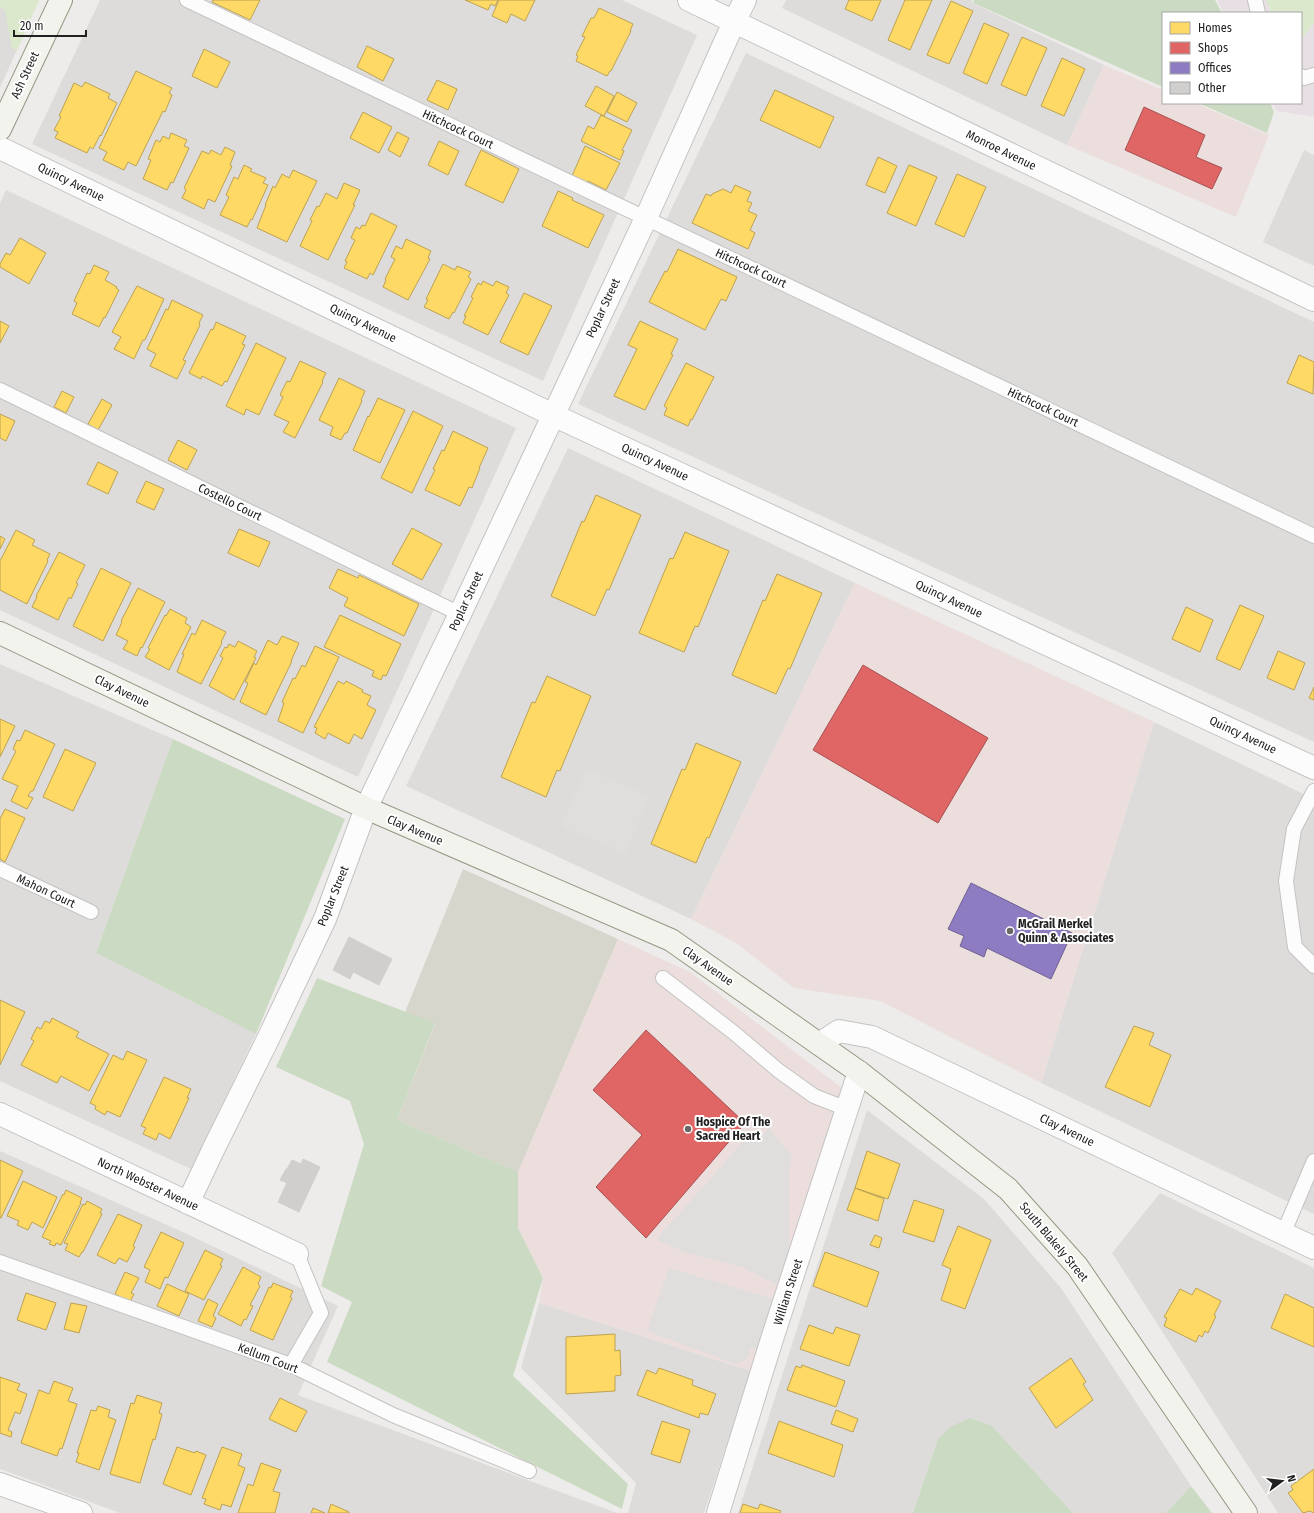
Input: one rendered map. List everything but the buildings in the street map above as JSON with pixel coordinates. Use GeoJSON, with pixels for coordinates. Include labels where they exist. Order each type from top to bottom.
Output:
{"type":"FeatureCollection","features":[{"type":"Feature","properties":{"kind":"main road","name":"Ash Street"},"geometry":{"type":"LineString","coordinates":[[0,129],[61,0]]}},
{"type":"Feature","properties":{"kind":"main road","name":"Clay Avenue"},"geometry":{"type":"LineString","coordinates":[[0,633],[366,808],[671,940],[859,1072]]}},
{"type":"Feature","properties":{"kind":"main road","name":"South Blakely Street"},"geometry":{"type":"LineString","coordinates":[[859,1072],[1008,1189],[1077,1266],[1246,1513]]}},
{"type":"Feature","properties":{"kind":"street","name":"Monroe Avenue"},"geometry":{"type":"LineString","coordinates":[[689,0],[1314,300]]}},
{"type":"Feature","properties":{"kind":"street","name":"Poplar Street"},"geometry":{"type":"LineString","coordinates":[[188,1203],[325,919],[366,808],[460,614],[646,218],[745,0]]}},
{"type":"Feature","properties":{"kind":"street","name":"Quincy Avenue"},"geometry":{"type":"LineString","coordinates":[[0,148],[553,415],[1314,768]]}},
{"type":"Feature","properties":{"kind":"street","name":"Clay Avenue"},"geometry":{"type":"LineString","coordinates":[[819,1044],[839,1031],[872,1037],[1314,1248]]}},
{"type":"Feature","properties":{"kind":"street","name":"William Street"},"geometry":{"type":"LineString","coordinates":[[718,1513],[859,1072]]}},
{"type":"Feature","properties":{"kind":"street","name":"North Webster Avenue"},"geometry":{"type":"LineString","coordinates":[[0,1114],[297,1254]]}},
{"type":"Feature","properties":{"kind":"street"},"geometry":{"type":"LineString","coordinates":[[0,1484],[81,1513]]}},
{"type":"Feature","properties":{"kind":"lane","name":"Hitchcock Court"},"geometry":{"type":"LineString","coordinates":[[187,0],[1314,536]]}},
{"type":"Feature","properties":{"kind":"lane"},"geometry":{"type":"LineString","coordinates":[[1255,0],[1258,12]]}},
{"type":"Feature","properties":{"kind":"lane"},"geometry":{"type":"LineString","coordinates":[[1302,77],[1304,78],[1314,75]]}},
{"type":"Feature","properties":{"kind":"lane","name":"Costello Court"},"geometry":{"type":"LineString","coordinates":[[0,390],[460,614]]}},
{"type":"Feature","properties":{"kind":"lane"},"geometry":{"type":"LineString","coordinates":[[1314,790],[1294,829],[1286,881],[1295,947],[1314,966]]}},
{"type":"Feature","properties":{"kind":"lane","name":"Mahon Court"},"geometry":{"type":"LineString","coordinates":[[0,869],[91,912]]}},
{"type":"Feature","properties":{"kind":"lane"},"geometry":{"type":"LineString","coordinates":[[663,978],[733,1032],[779,1071],[814,1096],[846,1109]]}},
{"type":"Feature","properties":{"kind":"lane"},"geometry":{"type":"LineString","coordinates":[[1283,1234],[1314,1162]]}},
{"type":"Feature","properties":{"kind":"lane"},"geometry":{"type":"LineString","coordinates":[[290,1365],[321,1312],[297,1254]]}},
{"type":"Feature","properties":{"kind":"lane","name":"Kellum Court"},"geometry":{"type":"LineString","coordinates":[[0,1262],[290,1365],[393,1415],[529,1471]]}},
{"type":"Feature","properties":{"kind":"shaded area"},"geometry":{"type":"Polygon","coordinates":[[[0,0],[39,0],[0,88],[0,0]]]}},
{"type":"Feature","properties":{"kind":"shaded area"},"geometry":{"type":"Polygon","coordinates":[[[100,0],[622,0],[697,35],[543,381],[32,144],[100,0]]]}},
{"type":"Feature","properties":{"kind":"shaded area"},"geometry":{"type":"Polygon","coordinates":[[[786,0],[972,0],[972,3],[1104,65],[1067,145],[782,8],[786,0]]]}},
{"type":"Feature","properties":{"kind":"shaded area"},"geometry":{"type":"Polygon","coordinates":[[[1217,0],[1266,0],[1271,12],[1223,12],[1217,0]]]}},
{"type":"Feature","properties":{"kind":"shaded area"},"geometry":{"type":"Polygon","coordinates":[[[1314,22],[1314,117],[1277,111],[1273,104],[1302,104],[1302,40],[1314,22]]]}},
{"type":"Feature","properties":{"kind":"shaded area"},"geometry":{"type":"Polygon","coordinates":[[[746,53],[1314,322],[1314,742],[578,404],[746,53]]]}},
{"type":"Feature","properties":{"kind":"shaded area"},"geometry":{"type":"Polygon","coordinates":[[[1104,65],[1162,90],[1162,104],[1197,104],[1269,135],[1236,217],[1067,145],[1104,65]]]}},
{"type":"Feature","properties":{"kind":"shaded area"},"geometry":{"type":"Polygon","coordinates":[[[1304,150],[1314,155],[1314,266],[1263,242],[1304,150]]]}},
{"type":"Feature","properties":{"kind":"shaded area"},"geometry":{"type":"Polygon","coordinates":[[[6,190],[516,428],[358,777],[0,610],[0,203],[6,190]]]}},
{"type":"Feature","properties":{"kind":"shaded area"},"geometry":{"type":"Polygon","coordinates":[[[568,448],[855,583],[691,919],[406,786],[568,448]]]}},
{"type":"Feature","properties":{"kind":"shaded area"},"geometry":{"type":"Polygon","coordinates":[[[855,583],[1154,722],[1041,1083],[880,1001],[794,988],[736,943],[691,919],[855,583]]]}},
{"type":"Feature","properties":{"kind":"shaded area"},"geometry":{"type":"Polygon","coordinates":[[[0,664],[173,739],[96,953],[256,1034],[191,1169],[0,1081],[0,664]]]}},
{"type":"Feature","properties":{"kind":"shaded area"},"geometry":{"type":"Polygon","coordinates":[[[1154,722],[1314,799],[1314,1214],[1041,1083],[1154,722]]]}},
{"type":"Feature","properties":{"kind":"shaded area"},"geometry":{"type":"Polygon","coordinates":[[[587,768],[650,796],[625,854],[561,826],[587,768]]]}},
{"type":"Feature","properties":{"kind":"shaded area"},"geometry":{"type":"Polygon","coordinates":[[[463,869],[618,939],[518,1172],[397,1120],[435,1024],[405,1012],[463,869]]]}},
{"type":"Feature","properties":{"kind":"shaded area"},"geometry":{"type":"Polygon","coordinates":[[[618,939],[690,972],[842,1088],[793,1245],[773,1300],[751,1371],[539,1303],[543,1278],[518,1228],[518,1172],[618,939]]]}},
{"type":"Feature","properties":{"kind":"shaded area"},"geometry":{"type":"Polygon","coordinates":[[[867,1110],[984,1199],[1061,1288],[1191,1486],[1166,1513],[1073,1513],[992,1426],[938,1439],[913,1513],[738,1513],[867,1110]]]}},
{"type":"Feature","properties":{"kind":"shaded area"},"geometry":{"type":"Polygon","coordinates":[[[769,1128],[792,1156],[789,1170],[789,1252],[776,1284],[742,1267],[685,1252],[656,1240],[752,1132],[756,1135],[763,1135],[769,1128]]]}},
{"type":"Feature","properties":{"kind":"shaded area"},"geometry":{"type":"Polygon","coordinates":[[[0,1151],[185,1233],[338,1306],[298,1395],[617,1513],[120,1513],[0,1469],[0,1151]]]}},
{"type":"Feature","properties":{"kind":"shaded area"},"geometry":{"type":"Polygon","coordinates":[[[1160,1193],[1314,1268],[1314,1513],[1278,1513],[1112,1253],[1160,1193]]]}},
{"type":"Feature","properties":{"kind":"shaded area"},"geometry":{"type":"Polygon","coordinates":[[[669,1268],[773,1299],[757,1350],[751,1348],[746,1360],[736,1364],[647,1331],[669,1268]]]}},
{"type":"Feature","properties":{"kind":"shaded area"},"geometry":{"type":"Polygon","coordinates":[[[539,1303],[751,1371],[704,1513],[628,1513],[636,1483],[521,1368],[539,1303]]]}},
{"type":"Feature","properties":{"kind":"green space"},"geometry":{"type":"Polygon","coordinates":[[[0,0],[39,0],[17,51],[12,48],[5,10],[0,7],[0,0]]]}},
{"type":"Feature","properties":{"kind":"green space"},"geometry":{"type":"Polygon","coordinates":[[[974,0],[1215,0],[1221,12],[1162,12],[1162,87],[973,3],[974,0]]]}},
{"type":"Feature","properties":{"kind":"green space"},"geometry":{"type":"Polygon","coordinates":[[[1266,0],[1314,0],[1314,22],[1302,40],[1302,12],[1271,12],[1266,0]]]}},
{"type":"Feature","properties":{"kind":"green space"},"geometry":{"type":"Polygon","coordinates":[[[1200,104],[1270,104],[1274,112],[1267,133],[1200,104]]]}},
{"type":"Feature","properties":{"kind":"green space"},"geometry":{"type":"Polygon","coordinates":[[[173,739],[345,819],[256,1034],[96,953],[173,739]]]}},
{"type":"Feature","properties":{"kind":"green space"},"geometry":{"type":"Polygon","coordinates":[[[317,978],[435,1023],[397,1120],[518,1172],[518,1228],[543,1278],[513,1376],[628,1484],[622,1509],[327,1362],[352,1302],[321,1286],[364,1144],[350,1101],[276,1067],[317,978]]]}},
{"type":"Feature","properties":{"kind":"green space"},"geometry":{"type":"Polygon","coordinates":[[[970,1418],[992,1426],[1073,1513],[913,1513],[938,1439],[950,1427],[970,1418]]]}},
{"type":"Feature","properties":{"kind":"green space"},"geometry":{"type":"Polygon","coordinates":[[[1191,1486],[1212,1513],[1166,1513],[1191,1486]]]}},
{"type":"Feature","properties":{"kind":"place","name":"McGrail Merkel Quinn & Associates"},"geometry":{"type":"Point","coordinates":[1010,931]}},
{"type":"Feature","properties":{"kind":"place","name":"Hospice Of The Sacred Heart"},"geometry":{"type":"Point","coordinates":[688,1129]}}]}
